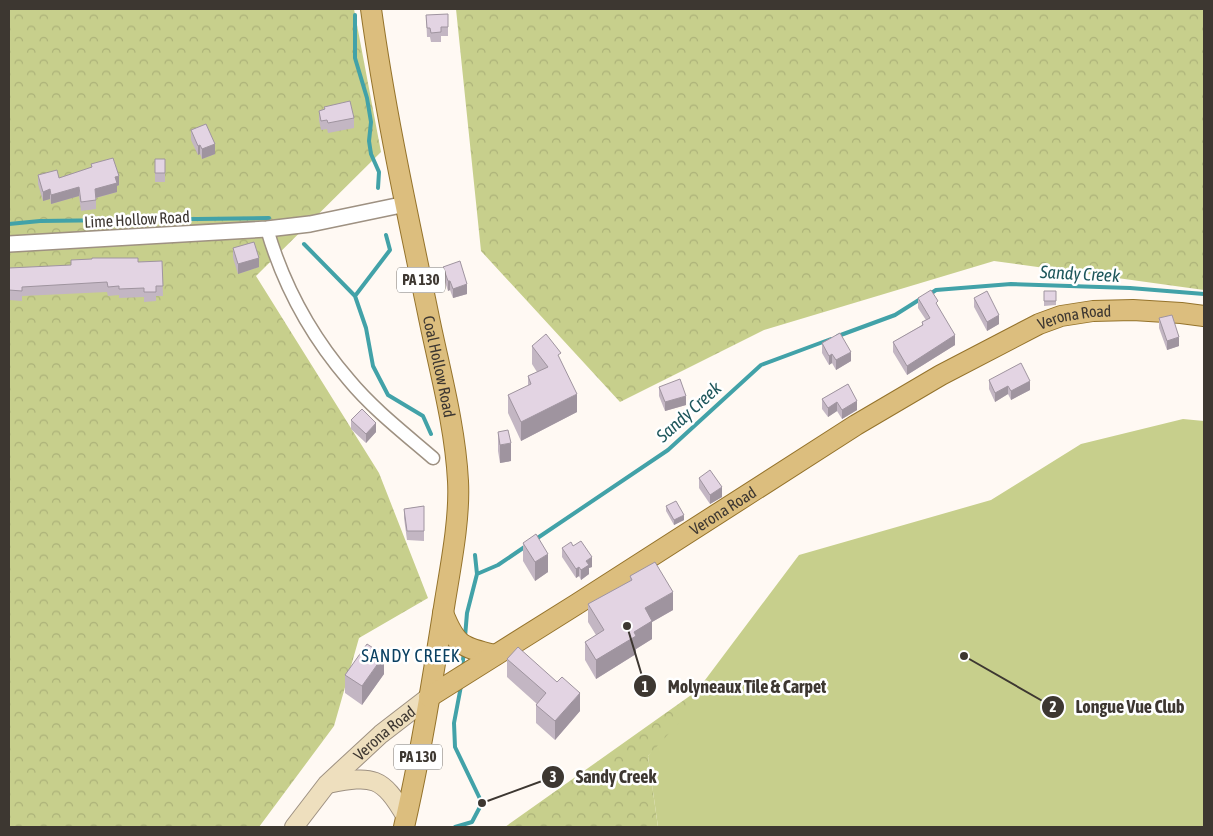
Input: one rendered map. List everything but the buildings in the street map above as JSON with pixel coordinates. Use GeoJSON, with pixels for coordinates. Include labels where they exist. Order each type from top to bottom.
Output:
{"type":"FeatureCollection","features":[{"type":"Feature","properties":{"kind":"main road","name":"Coal Hollow Road"},"geometry":{"type":"LineString","coordinates":[[371,9],[377,52],[406,204],[456,454],[457,512],[429,697]]}},
{"type":"Feature","properties":{"kind":"main road","name":"Verona Road"},"geometry":{"type":"LineString","coordinates":[[294,827],[327,784],[381,734],[429,697],[856,425],[941,375],[1039,324],[1061,316],[1093,311],[1133,310],[1204,316]]}},
{"type":"Feature","properties":{"kind":"main road"},"geometry":{"type":"LineString","coordinates":[[443,613],[450,632],[463,644],[495,655]]}},
{"type":"Feature","properties":{"kind":"main road","name":"PA 130"},"geometry":{"type":"LineString","coordinates":[[405,822],[429,697]]}},
{"type":"Feature","properties":{"kind":"main road"},"geometry":{"type":"LineString","coordinates":[[327,784],[367,779],[379,783],[394,796],[405,822]]}},
{"type":"Feature","properties":{"kind":"street","name":"Lime Hollow Road"},"geometry":{"type":"LineString","coordinates":[[9,244],[267,229],[310,224],[406,204]]}},
{"type":"Feature","properties":{"kind":"street"},"geometry":{"type":"LineString","coordinates":[[267,229],[284,277],[302,314],[329,353],[348,379],[371,404],[433,458]]}},
{"type":"Feature","properties":{"kind":"green space"},"geometry":{"type":"Polygon","coordinates":[[[9,9],[354,9],[381,152],[256,276],[379,473],[428,598],[359,638],[334,726],[259,827],[9,827],[9,9]]]}},
{"type":"Feature","properties":{"kind":"green space"},"geometry":{"type":"Polygon","coordinates":[[[456,9],[1204,9],[1204,290],[994,261],[764,330],[620,402],[481,251],[456,9]]]}},
{"type":"Feature","properties":{"kind":"green space"},"geometry":{"type":"Polygon","coordinates":[[[1183,419],[1204,421],[1204,827],[658,827],[648,756],[799,555],[991,500],[1081,444],[1183,419]]]}},
{"type":"Feature","properties":{"kind":"green space"},"geometry":{"type":"Polygon","coordinates":[[[732,666],[648,756],[658,827],[505,827],[732,666]]]}},
{"type":"Feature","properties":{"kind":"waterway"},"geometry":{"type":"LineString","coordinates":[[355,15],[355,58],[367,98],[371,122],[369,141],[371,154],[379,172],[378,188]]}},
{"type":"Feature","properties":{"kind":"waterway"},"geometry":{"type":"LineString","coordinates":[[9,224],[40,221],[269,218]]}},
{"type":"Feature","properties":{"kind":"waterway"},"geometry":{"type":"LineString","coordinates":[[355,296],[390,250],[386,235]]}},
{"type":"Feature","properties":{"kind":"waterway"},"geometry":{"type":"LineString","coordinates":[[304,244],[355,296],[366,328],[373,366],[388,395],[423,416],[431,434]]}},
{"type":"Feature","properties":{"kind":"waterway","name":"Sandy Creek"},"geometry":{"type":"LineString","coordinates":[[930,294],[936,290],[1011,284],[1130,288],[1204,294]]}},
{"type":"Feature","properties":{"kind":"waterway","name":"Sandy Creek"},"geometry":{"type":"LineString","coordinates":[[838,336],[895,315],[922,298]]}},
{"type":"Feature","properties":{"kind":"waterway","name":"Sandy Creek"},"geometry":{"type":"LineString","coordinates":[[536,539],[668,450],[761,365],[831,339]]}},
{"type":"Feature","properties":{"kind":"waterway","name":"Sandy Creek"},"geometry":{"type":"LineString","coordinates":[[465,637],[467,613],[477,574],[498,565],[526,546]]}},
{"type":"Feature","properties":{"kind":"waterway"},"geometry":{"type":"LineString","coordinates":[[475,555],[477,574]]}},
{"type":"Feature","properties":{"kind":"waterway","name":"Sandy Creek"},"geometry":{"type":"LineString","coordinates":[[462,669],[464,651]]}},
{"type":"Feature","properties":{"kind":"waterway","name":"Sandy Creek"},"geometry":{"type":"LineString","coordinates":[[455,827],[472,822],[482,803],[455,747],[454,723],[461,686]]}},
{"type":"Feature","properties":{"kind":"place","name":"Molyneaux Tile & Carpet"},"geometry":{"type":"Point","coordinates":[627,626]}},
{"type":"Feature","properties":{"kind":"place","name":"Longue Vue Club"},"geometry":{"type":"Point","coordinates":[964,656]}},
{"type":"Feature","properties":{"kind":"place","name":"Sandy Creek"},"geometry":{"type":"Point","coordinates":[482,803]}},
{"type":"Feature","properties":{"kind":"district","name":"SANDY CREEK"},"geometry":{"type":"Point","coordinates":[411,656]}}]}
